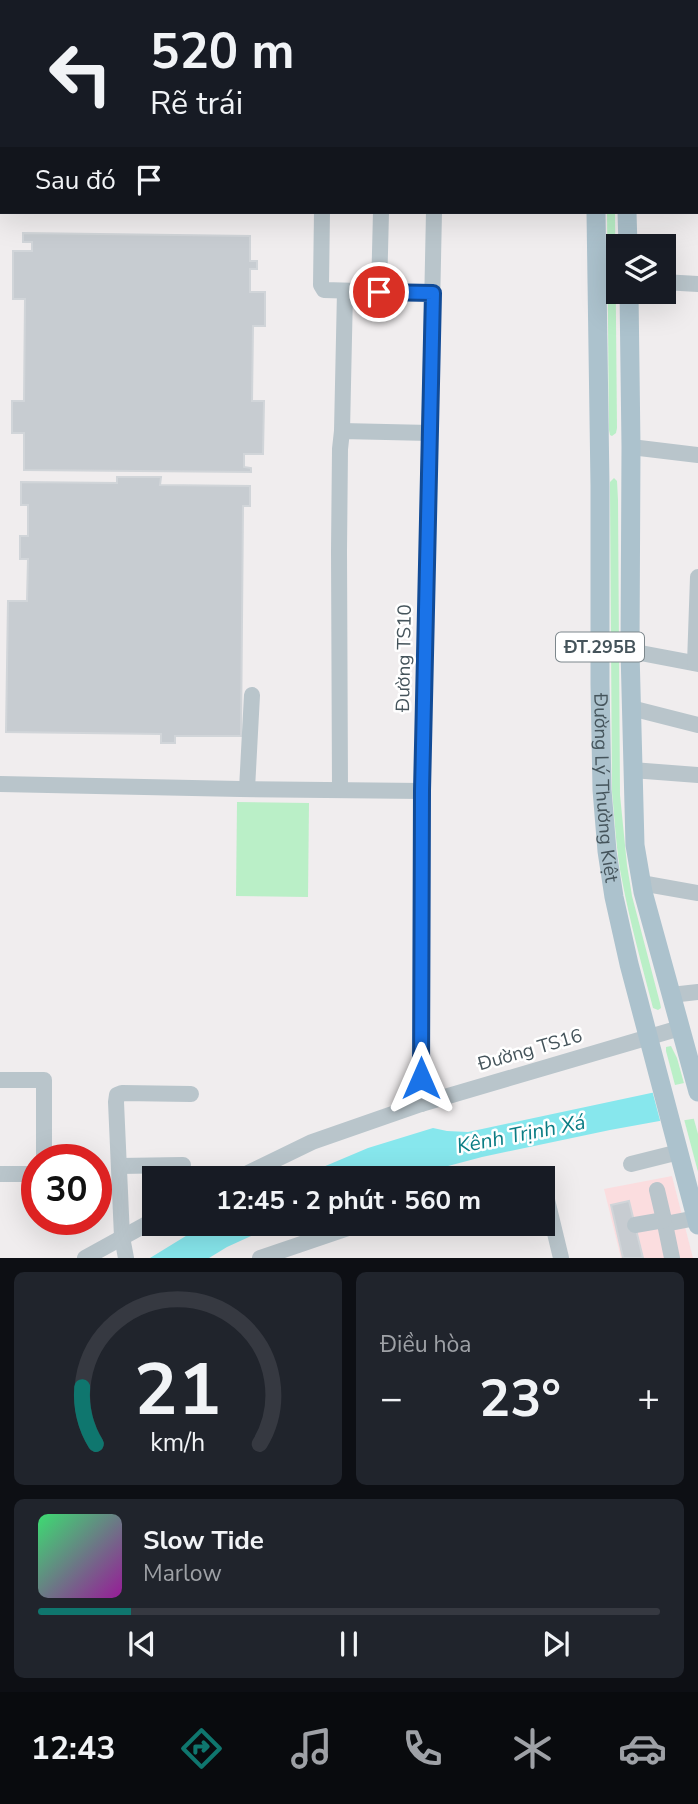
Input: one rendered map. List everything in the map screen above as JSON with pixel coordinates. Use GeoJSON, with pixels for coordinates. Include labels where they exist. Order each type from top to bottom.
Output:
{"type":"FeatureCollection","features":[{"type":"Feature","properties":{"kind":"main road","name":"Đường Lý Thường Kiệt"},"geometry":{"type":"LineString","coordinates":[[596,214],[600,698],[602,790],[607,851],[621,928],[697,1222]]}},
{"type":"Feature","properties":{"kind":"main road"},"geometry":{"type":"LineString","coordinates":[[626,214],[627,234]]}},
{"type":"Feature","properties":{"kind":"main road","name":"Đường Lý Thường Kiệt"},"geometry":{"type":"LineString","coordinates":[[629,304],[630,651],[635,845],[641,883],[698,1092]]}},
{"type":"Feature","properties":{"kind":"main road"},"geometry":{"type":"LineString","coordinates":[[599,460],[631,453]]}},
{"type":"Feature","properties":{"kind":"street"},"geometry":{"type":"LineString","coordinates":[[322,214],[321,285],[324,290],[433,293]]}},
{"type":"Feature","properties":{"kind":"street"},"geometry":{"type":"LineString","coordinates":[[379,292],[381,214]]}},
{"type":"Feature","properties":{"kind":"street","name":"Đường TS10"},"geometry":{"type":"LineString","coordinates":[[421,1104],[422,791],[434,214]]}},
{"type":"Feature","properties":{"kind":"street"},"geometry":{"type":"LineString","coordinates":[[676,283],[698,284]]}},
{"type":"Feature","properties":{"kind":"street"},"geometry":{"type":"LineString","coordinates":[[340,790],[340,449],[345,291]]}},
{"type":"Feature","properties":{"kind":"street"},"geometry":{"type":"LineString","coordinates":[[342,431],[430,433]]}},
{"type":"Feature","properties":{"kind":"street"},"geometry":{"type":"LineString","coordinates":[[631,453],[698,455]]}},
{"type":"Feature","properties":{"kind":"street"},"geometry":{"type":"LineString","coordinates":[[630,651],[696,664],[698,577]]}},
{"type":"Feature","properties":{"kind":"street"},"geometry":{"type":"LineString","coordinates":[[247,789],[252,695]]}},
{"type":"Feature","properties":{"kind":"street"},"geometry":{"type":"LineString","coordinates":[[631,708],[698,725]]}},
{"type":"Feature","properties":{"kind":"street"},"geometry":{"type":"LineString","coordinates":[[632,770],[698,775]]}},
{"type":"Feature","properties":{"kind":"street"},"geometry":{"type":"LineString","coordinates":[[0,784],[422,791]]}},
{"type":"Feature","properties":{"kind":"street"},"geometry":{"type":"LineString","coordinates":[[641,883],[698,893]]}},
{"type":"Feature","properties":{"kind":"street"},"geometry":{"type":"LineString","coordinates":[[671,995],[698,992]]}},
{"type":"Feature","properties":{"kind":"street","name":"Đường TS16"},"geometry":{"type":"LineString","coordinates":[[263,1166],[312,1142],[421,1104],[680,1028]]}},
{"type":"Feature","properties":{"kind":"street"},"geometry":{"type":"LineString","coordinates":[[0,1080],[44,1080],[44,1144]]}},
{"type":"Feature","properties":{"kind":"street"},"geometry":{"type":"LineString","coordinates":[[113,1246],[119,1166],[117,1095],[191,1094]]}},
{"type":"Feature","properties":{"kind":"street"},"geometry":{"type":"LineString","coordinates":[[631,1164],[676,1143]]}},
{"type":"Feature","properties":{"kind":"street"},"geometry":{"type":"LineString","coordinates":[[119,1166],[183,1165]]}},
{"type":"Feature","properties":{"kind":"street"},"geometry":{"type":"LineString","coordinates":[[0,1174],[21,1174]]}},
{"type":"Feature","properties":{"kind":"street"},"geometry":{"type":"LineString","coordinates":[[657,1190],[672,1258]]}},
{"type":"Feature","properties":{"kind":"street"},"geometry":{"type":"LineString","coordinates":[[635,1225],[697,1222]]}},
{"type":"Feature","properties":{"kind":"street"},"geometry":{"type":"LineString","coordinates":[[85,1258],[113,1246],[142,1228]]}},
{"type":"Feature","properties":{"kind":"street"},"geometry":{"type":"LineString","coordinates":[[260,1258],[325,1236]]}},
{"type":"Feature","properties":{"kind":"street"},"geometry":{"type":"LineString","coordinates":[[555,1236],[561,1258]]}},
{"type":"Feature","properties":{"kind":"street"},"geometry":{"type":"LineString","coordinates":[[113,1246],[126,1258]]}},
{"type":"Feature","properties":{"kind":"shaded area"},"geometry":{"type":"Polygon","coordinates":[[[672,1176],[693,1258],[621,1258],[604,1189],[672,1176]]]}},
{"type":"Feature","properties":{"kind":"green space"},"geometry":{"type":"Polygon","coordinates":[[[607,214],[615,214],[615,234],[607,234],[607,214]]]}},
{"type":"Feature","properties":{"kind":"green space"},"geometry":{"type":"Polygon","coordinates":[[[608,304],[616,304],[617,428],[616,433],[610,435],[608,304]]]}},
{"type":"Feature","properties":{"kind":"green space"},"geometry":{"type":"Polygon","coordinates":[[[614,478],[617,481],[618,500],[620,795],[632,896],[660,1003],[661,1008],[658,1010],[653,1008],[625,896],[618,858],[612,792],[610,482],[614,478]]]}},
{"type":"Feature","properties":{"kind":"green space"},"geometry":{"type":"Polygon","coordinates":[[[237,802],[309,803],[308,897],[236,896],[237,802]]]}},
{"type":"Feature","properties":{"kind":"green space"},"geometry":{"type":"Polygon","coordinates":[[[671,1046],[677,1058],[698,1134],[698,1172],[666,1051],[666,1047],[671,1046]]]}},
{"type":"Feature","properties":{"kind":"water","name":"Kênh Trịnh Xá"},"geometry":{"type":"Polygon","coordinates":[[[698,1083],[698,1114],[610,1130],[448,1166],[325,1166],[368,1148],[433,1128],[468,1132],[698,1083]]]}},
{"type":"Feature","properties":{"kind":"water"},"geometry":{"type":"Polygon","coordinates":[[[186,1236],[251,1236],[209,1258],[150,1258],[186,1236]]]}},
{"type":"Feature","properties":{"kind":"pier"},"geometry":{"type":"Polygon","coordinates":[[[698,1080],[698,1118],[661,1124],[652,1090],[698,1080]]]}},
{"type":"Feature","properties":{"kind":"building"},"geometry":{"type":"Polygon","coordinates":[[[23,233],[250,236],[250,261],[257,261],[257,269],[250,269],[250,292],[265,292],[265,326],[253,326],[252,401],[264,401],[263,454],[244,454],[244,467],[251,468],[251,472],[24,470],[24,433],[12,433],[12,401],[24,401],[25,299],[13,299],[13,251],[32,251],[32,242],[23,242],[23,233]]]}},
{"type":"Feature","properties":{"kind":"building"},"geometry":{"type":"Polygon","coordinates":[[[117,477],[161,477],[160,485],[250,486],[250,506],[243,506],[241,736],[175,736],[175,743],[161,743],[161,734],[6,732],[8,601],[27,601],[28,559],[20,559],[20,536],[28,536],[28,505],[21,505],[21,482],[117,483],[117,477]]]}},
{"type":"Feature","properties":{"kind":"building"},"geometry":{"type":"Polygon","coordinates":[[[629,1201],[643,1258],[623,1258],[611,1205],[629,1201]]]}},
{"type":"Feature","properties":{"kind":"route"},"geometry":{"type":"LineString","coordinates":[[379,292],[433,293],[422,791],[421,1078]]}}]}
